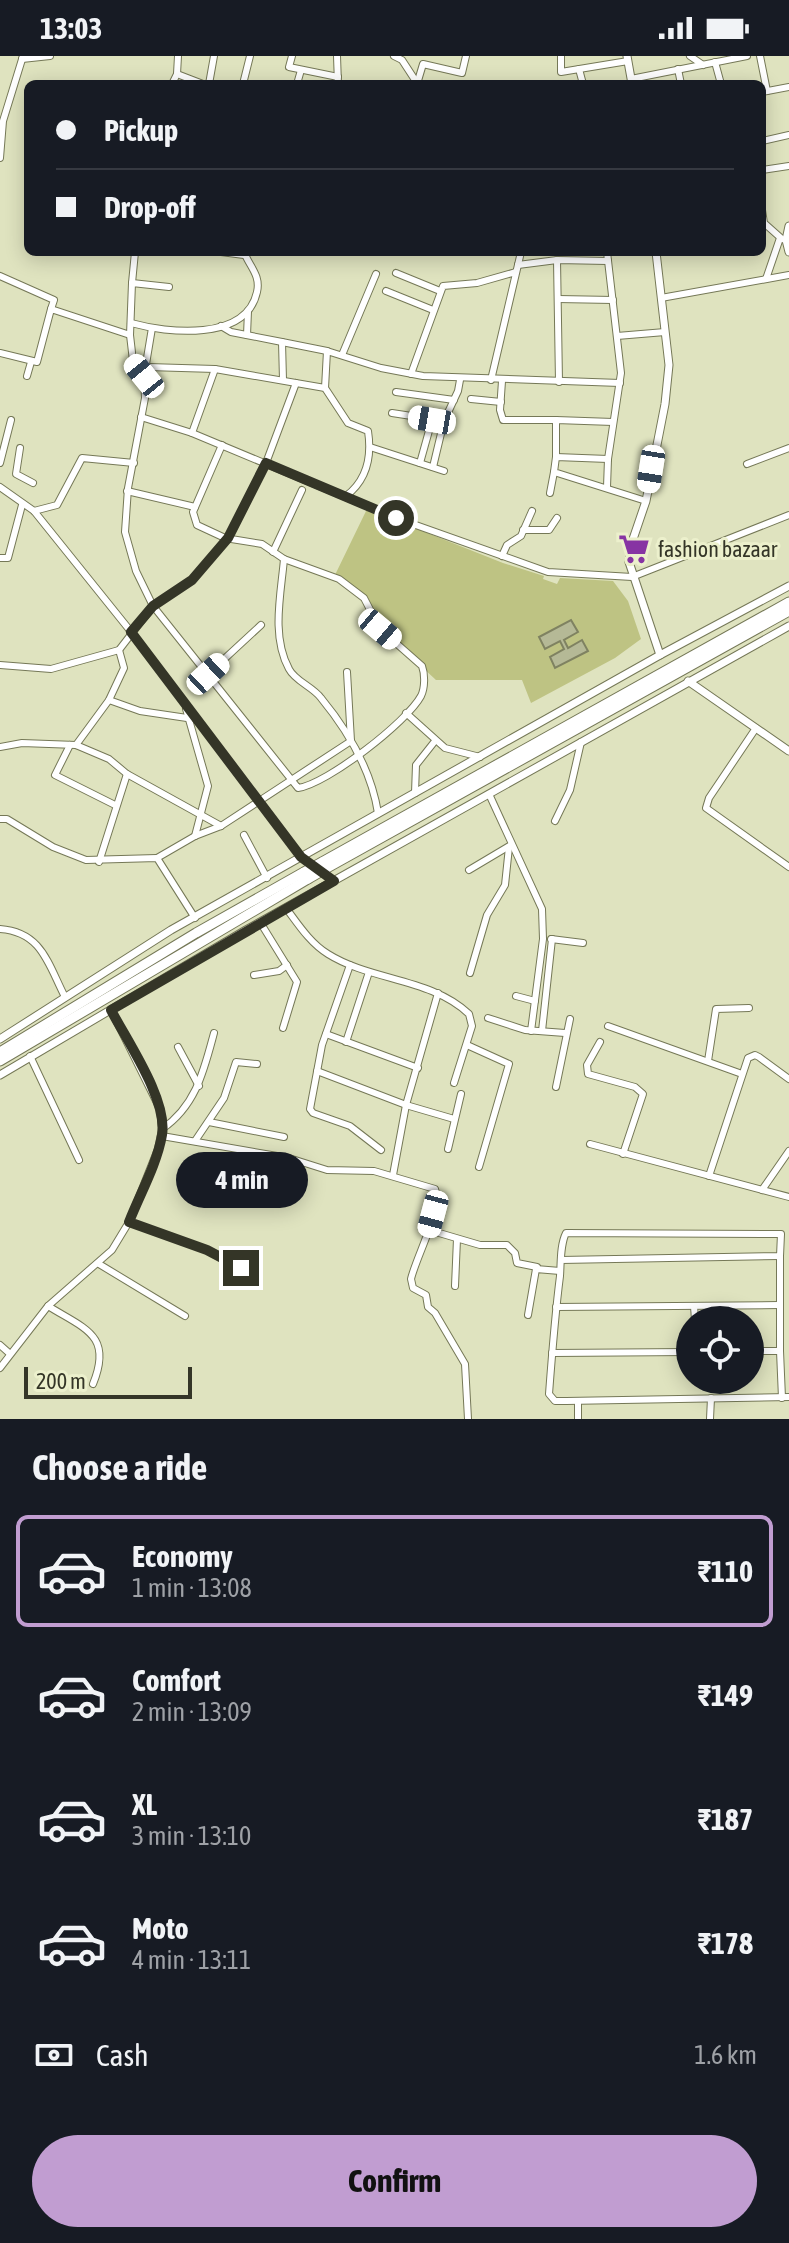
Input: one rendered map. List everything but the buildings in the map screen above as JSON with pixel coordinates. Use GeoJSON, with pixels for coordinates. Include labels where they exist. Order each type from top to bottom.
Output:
{"type":"FeatureCollection","features":[{"type":"Feature","properties":{"kind":"highway"},"geometry":{"type":"LineString","coordinates":[[325,865],[789,602]]}},
{"type":"Feature","properties":{"kind":"highway"},"geometry":{"type":"LineString","coordinates":[[0,1052],[196,933],[789,611]]}},
{"type":"Feature","properties":{"kind":"highway"},"geometry":{"type":"LineString","coordinates":[[0,1061],[306,875]]}},
{"type":"Feature","properties":{"kind":"street"},"geometry":{"type":"LineString","coordinates":[[0,158],[2,118],[23,57],[50,56]]}},
{"type":"Feature","properties":{"kind":"street"},"geometry":{"type":"LineString","coordinates":[[174,80],[178,56]]}},
{"type":"Feature","properties":{"kind":"street"},"geometry":{"type":"LineString","coordinates":[[210,80],[214,56]]}},
{"type":"Feature","properties":{"kind":"street"},"geometry":{"type":"LineString","coordinates":[[244,80],[250,56]]}},
{"type":"Feature","properties":{"kind":"street"},"geometry":{"type":"LineString","coordinates":[[292,56],[289,67],[338,80],[337,56]]}},
{"type":"Feature","properties":{"kind":"street"},"geometry":{"type":"LineString","coordinates":[[394,56],[402,60],[414,80]]}},
{"type":"Feature","properties":{"kind":"street"},"geometry":{"type":"LineString","coordinates":[[418,80],[423,64],[462,73],[466,56]]}},
{"type":"Feature","properties":{"kind":"street"},"geometry":{"type":"LineString","coordinates":[[561,56],[561,80]]}},
{"type":"Feature","properties":{"kind":"street"},"geometry":{"type":"LineString","coordinates":[[690,56],[703,65]]}},
{"type":"Feature","properties":{"kind":"street"},"geometry":{"type":"LineString","coordinates":[[636,80],[747,56]]}},
{"type":"Feature","properties":{"kind":"street"},"geometry":{"type":"LineString","coordinates":[[760,56],[763,80]]}},
{"type":"Feature","properties":{"kind":"street"},"geometry":{"type":"LineString","coordinates":[[561,72],[628,58],[632,80]]}},
{"type":"Feature","properties":{"kind":"street"},"geometry":{"type":"LineString","coordinates":[[715,62],[720,80]]}},
{"type":"Feature","properties":{"kind":"street"},"geometry":{"type":"LineString","coordinates":[[579,69],[582,80]]}},
{"type":"Feature","properties":{"kind":"street"},"geometry":{"type":"LineString","coordinates":[[678,69],[680,80]]}},
{"type":"Feature","properties":{"kind":"street"},"geometry":{"type":"LineString","coordinates":[[298,80],[301,70]]}},
{"type":"Feature","properties":{"kind":"street"},"geometry":{"type":"LineString","coordinates":[[177,74],[193,80]]}},
{"type":"Feature","properties":{"kind":"street"},"geometry":{"type":"LineString","coordinates":[[766,91],[789,87]]}},
{"type":"Feature","properties":{"kind":"street"},"geometry":{"type":"LineString","coordinates":[[766,140],[789,135]]}},
{"type":"Feature","properties":{"kind":"street"},"geometry":{"type":"LineString","coordinates":[[766,169],[789,166]]}},
{"type":"Feature","properties":{"kind":"street"},"geometry":{"type":"LineString","coordinates":[[766,225],[783,239],[789,252]]}},
{"type":"Feature","properties":{"kind":"street"},"geometry":{"type":"LineString","coordinates":[[766,279],[789,226]]}},
{"type":"Feature","properties":{"kind":"street"},"geometry":{"type":"LineString","coordinates":[[135,256],[130,335],[133,361],[144,376]]}},
{"type":"Feature","properties":{"kind":"street"},"geometry":{"type":"LineString","coordinates":[[245,256],[256,272],[258,291],[248,311],[247,335]]}},
{"type":"Feature","properties":{"kind":"street"},"geometry":{"type":"LineString","coordinates":[[491,380],[520,256]]}},
{"type":"Feature","properties":{"kind":"street"},"geometry":{"type":"LineString","coordinates":[[607,256],[620,383],[608,459],[607,487]]}},
{"type":"Feature","properties":{"kind":"street"},"geometry":{"type":"LineString","coordinates":[[656,256],[669,365],[665,404],[646,501],[631,545],[632,577],[660,655]]}},
{"type":"Feature","properties":{"kind":"street"},"geometry":{"type":"LineString","coordinates":[[557,260],[559,382]]}},
{"type":"Feature","properties":{"kind":"street"},"geometry":{"type":"LineString","coordinates":[[411,374],[440,291],[447,285],[477,283],[517,268],[557,260],[608,261]]}},
{"type":"Feature","properties":{"kind":"street"},"geometry":{"type":"LineString","coordinates":[[396,273],[440,291]]}},
{"type":"Feature","properties":{"kind":"street"},"geometry":{"type":"LineString","coordinates":[[342,355],[376,274]]}},
{"type":"Feature","properties":{"kind":"street"},"geometry":{"type":"LineString","coordinates":[[661,298],[789,275]]}},
{"type":"Feature","properties":{"kind":"street"},"geometry":{"type":"LineString","coordinates":[[0,276],[54,300],[37,363],[27,376]]}},
{"type":"Feature","properties":{"kind":"street"},"geometry":{"type":"LineString","coordinates":[[132,283],[169,287]]}},
{"type":"Feature","properties":{"kind":"street"},"geometry":{"type":"LineString","coordinates":[[386,291],[433,310]]}},
{"type":"Feature","properties":{"kind":"street"},"geometry":{"type":"LineString","coordinates":[[558,299],[613,300]]}},
{"type":"Feature","properties":{"kind":"street"},"geometry":{"type":"LineString","coordinates":[[51,309],[130,335]]}},
{"type":"Feature","properties":{"kind":"street"},"geometry":{"type":"LineString","coordinates":[[131,323],[202,332],[248,311]]}},
{"type":"Feature","properties":{"kind":"street"},"geometry":{"type":"LineString","coordinates":[[220,326],[231,332],[327,351],[411,374],[460,380],[620,383]]}},
{"type":"Feature","properties":{"kind":"street"},"geometry":{"type":"LineString","coordinates":[[152,328],[148,367],[144,376],[145,398],[127,491],[125,532],[136,571],[153,606],[229,705],[274,756],[290,781],[303,788],[360,755],[406,713],[422,695],[422,666],[380,629],[364,598],[339,579],[284,559],[262,544],[228,538],[197,525],[193,512],[222,445]]}},
{"type":"Feature","properties":{"kind":"street"},"geometry":{"type":"LineString","coordinates":[[617,336],[665,332]]}},
{"type":"Feature","properties":{"kind":"street"},"geometry":{"type":"LineString","coordinates":[[282,342],[283,380]]}},
{"type":"Feature","properties":{"kind":"street"},"geometry":{"type":"LineString","coordinates":[[327,351],[325,388],[348,423],[368,431],[370,447],[367,468],[357,488],[346,496]]}},
{"type":"Feature","properties":{"kind":"street"},"geometry":{"type":"LineString","coordinates":[[0,353],[37,363]]}},
{"type":"Feature","properties":{"kind":"street"},"geometry":{"type":"LineString","coordinates":[[148,367],[215,369],[325,388]]}},
{"type":"Feature","properties":{"kind":"street"},"geometry":{"type":"LineString","coordinates":[[192,433],[215,369]]}},
{"type":"Feature","properties":{"kind":"street"},"geometry":{"type":"LineString","coordinates":[[433,467],[444,421],[460,380]]}},
{"type":"Feature","properties":{"kind":"street"},"geometry":{"type":"LineString","coordinates":[[502,381],[501,418],[505,421],[613,422]]}},
{"type":"Feature","properties":{"kind":"street"},"geometry":{"type":"LineString","coordinates":[[0,665],[51,669],[119,650],[153,606],[192,580],[228,538],[266,463],[296,383]]}},
{"type":"Feature","properties":{"kind":"street"},"geometry":{"type":"LineString","coordinates":[[396,392],[454,400]]}},
{"type":"Feature","properties":{"kind":"street"},"geometry":{"type":"LineString","coordinates":[[471,399],[501,402]]}},
{"type":"Feature","properties":{"kind":"street"},"geometry":{"type":"LineString","coordinates":[[392,413],[444,421]]}},
{"type":"Feature","properties":{"kind":"street"},"geometry":{"type":"LineString","coordinates":[[141,417],[192,433],[346,496],[548,572],[632,577],[789,515]]}},
{"type":"Feature","properties":{"kind":"street"},"geometry":{"type":"LineString","coordinates":[[0,463],[11,420]]}},
{"type":"Feature","properties":{"kind":"street"},"geometry":{"type":"LineString","coordinates":[[420,463],[432,420]]}},
{"type":"Feature","properties":{"kind":"street"},"geometry":{"type":"LineString","coordinates":[[550,493],[556,457],[556,420]]}},
{"type":"Feature","properties":{"kind":"street"},"geometry":{"type":"LineString","coordinates":[[370,447],[444,471]]}},
{"type":"Feature","properties":{"kind":"street"},"geometry":{"type":"LineString","coordinates":[[20,448],[16,474],[33,483]]}},
{"type":"Feature","properties":{"kind":"street"},"geometry":{"type":"LineString","coordinates":[[747,464],[789,448]]}},
{"type":"Feature","properties":{"kind":"street"},"geometry":{"type":"LineString","coordinates":[[556,457],[608,459]]}},
{"type":"Feature","properties":{"kind":"street"},"geometry":{"type":"LineString","coordinates":[[34,511],[57,505],[82,458],[134,463]]}},
{"type":"Feature","properties":{"kind":"street"},"geometry":{"type":"LineString","coordinates":[[554,472],[646,501]]}},
{"type":"Feature","properties":{"kind":"street"},"geometry":{"type":"LineString","coordinates":[[0,487],[34,511],[131,632],[301,857],[334,881]]}},
{"type":"Feature","properties":{"kind":"street"},"geometry":{"type":"LineString","coordinates":[[273,552],[302,490]]}},
{"type":"Feature","properties":{"kind":"street"},"geometry":{"type":"LineString","coordinates":[[127,491],[195,507]]}},
{"type":"Feature","properties":{"kind":"street"},"geometry":{"type":"LineString","coordinates":[[0,558],[8,558],[22,505]]}},
{"type":"Feature","properties":{"kind":"street"},"geometry":{"type":"LineString","coordinates":[[502,556],[506,547],[518,539],[532,511]]}},
{"type":"Feature","properties":{"kind":"street"},"geometry":{"type":"LineString","coordinates":[[523,530],[549,530],[557,518]]}},
{"type":"Feature","properties":{"kind":"street"},"geometry":{"type":"LineString","coordinates":[[284,559],[278,628],[290,671],[319,695],[360,755],[373,787],[378,813]]}},
{"type":"Feature","properties":{"kind":"street"},"geometry":{"type":"LineString","coordinates":[[0,1039],[195,918],[301,857],[789,586]]}},
{"type":"Feature","properties":{"kind":"street"},"geometry":{"type":"LineString","coordinates":[[208,674],[261,625]]}},
{"type":"Feature","properties":{"kind":"street"},"geometry":{"type":"LineString","coordinates":[[0,1075],[260,922],[789,626]]}},
{"type":"Feature","properties":{"kind":"street"},"geometry":{"type":"LineString","coordinates":[[115,805],[57,777],[55,770],[109,700],[124,668],[119,650]]}},
{"type":"Feature","properties":{"kind":"street"},"geometry":{"type":"LineString","coordinates":[[347,672],[351,741]]}},
{"type":"Feature","properties":{"kind":"street"},"geometry":{"type":"LineString","coordinates":[[688,681],[789,751]]}},
{"type":"Feature","properties":{"kind":"street"},"geometry":{"type":"LineString","coordinates":[[109,700],[140,711],[187,718]]}},
{"type":"Feature","properties":{"kind":"street"},"geometry":{"type":"LineString","coordinates":[[185,705],[207,775],[203,814],[195,836]]}},
{"type":"Feature","properties":{"kind":"street"},"geometry":{"type":"LineString","coordinates":[[406,713],[435,741],[450,750],[480,757]]}},
{"type":"Feature","properties":{"kind":"street"},"geometry":{"type":"LineString","coordinates":[[756,728],[709,798],[706,808],[789,867]]}},
{"type":"Feature","properties":{"kind":"street"},"geometry":{"type":"LineString","coordinates":[[0,819],[7,819],[72,856],[99,862],[157,858],[195,836],[221,826],[351,741]]}},
{"type":"Feature","properties":{"kind":"street"},"geometry":{"type":"LineString","coordinates":[[415,793],[416,765],[435,741]]}},
{"type":"Feature","properties":{"kind":"street"},"geometry":{"type":"LineString","coordinates":[[555,821],[570,790],[581,742]]}},
{"type":"Feature","properties":{"kind":"street"},"geometry":{"type":"LineString","coordinates":[[0,747],[22,743],[73,745],[109,759],[127,774],[221,826]]}},
{"type":"Feature","properties":{"kind":"street"},"geometry":{"type":"LineString","coordinates":[[99,862],[127,774]]}},
{"type":"Feature","properties":{"kind":"street"},"geometry":{"type":"LineString","coordinates":[[489,794],[542,909],[548,939],[542,1031]]}},
{"type":"Feature","properties":{"kind":"street"},"geometry":{"type":"LineString","coordinates":[[244,835],[267,878]]}},
{"type":"Feature","properties":{"kind":"street"},"geometry":{"type":"LineString","coordinates":[[469,870],[512,845]]}},
{"type":"Feature","properties":{"kind":"street"},"geometry":{"type":"LineString","coordinates":[[470,973],[487,915],[505,885],[512,845]]}},
{"type":"Feature","properties":{"kind":"street"},"geometry":{"type":"LineString","coordinates":[[157,858],[195,918]]}},
{"type":"Feature","properties":{"kind":"street"},"geometry":{"type":"LineString","coordinates":[[286,908],[320,949],[350,965],[438,993],[469,1014],[472,1020],[467,1045],[454,1083]]}},
{"type":"Feature","properties":{"kind":"street"},"geometry":{"type":"LineString","coordinates":[[260,922],[297,982],[283,1028]]}},
{"type":"Feature","properties":{"kind":"street"},"geometry":{"type":"LineString","coordinates":[[0,929],[21,932],[34,940],[65,997]]}},
{"type":"Feature","properties":{"kind":"street"},"geometry":{"type":"LineString","coordinates":[[548,939],[583,943]]}},
{"type":"Feature","properties":{"kind":"street"},"geometry":{"type":"LineString","coordinates":[[531,1031],[548,939]]}},
{"type":"Feature","properties":{"kind":"street"},"geometry":{"type":"LineString","coordinates":[[254,975],[279,971],[287,965]]}},
{"type":"Feature","properties":{"kind":"street"},"geometry":{"type":"LineString","coordinates":[[350,965],[326,1034],[309,1103],[313,1113],[350,1126],[381,1150]]}},
{"type":"Feature","properties":{"kind":"street"},"geometry":{"type":"LineString","coordinates":[[346,1042],[369,972]]}},
{"type":"Feature","properties":{"kind":"street"},"geometry":{"type":"LineString","coordinates":[[393,1175],[406,1105],[438,993]]}},
{"type":"Feature","properties":{"kind":"street"},"geometry":{"type":"LineString","coordinates":[[516,996],[544,1002]]}},
{"type":"Feature","properties":{"kind":"street"},"geometry":{"type":"LineString","coordinates":[[708,1061],[716,1009],[749,1008]]}},
{"type":"Feature","properties":{"kind":"street"},"geometry":{"type":"LineString","coordinates":[[111,1010],[160,1109],[162,1133]]}},
{"type":"Feature","properties":{"kind":"street"},"geometry":{"type":"LineString","coordinates":[[488,1018],[531,1031],[565,1033]]}},
{"type":"Feature","properties":{"kind":"street"},"geometry":{"type":"LineString","coordinates":[[556,1087],[570,1019]]}},
{"type":"Feature","properties":{"kind":"street"},"geometry":{"type":"LineString","coordinates":[[608,1026],[742,1074]]}},
{"type":"Feature","properties":{"kind":"street"},"geometry":{"type":"LineString","coordinates":[[0,1368],[48,1306],[112,1250],[129,1222],[162,1133],[184,1109],[199,1086],[214,1033]]}},
{"type":"Feature","properties":{"kind":"street"},"geometry":{"type":"LineString","coordinates":[[326,1034],[418,1068]]}},
{"type":"Feature","properties":{"kind":"street"},"geometry":{"type":"LineString","coordinates":[[600,1042],[587,1065],[588,1074],[635,1087],[643,1094],[623,1154]]}},
{"type":"Feature","properties":{"kind":"street"},"geometry":{"type":"LineString","coordinates":[[467,1045],[509,1064],[479,1167]]}},
{"type":"Feature","properties":{"kind":"street"},"geometry":{"type":"LineString","coordinates":[[178,1047],[199,1086]]}},
{"type":"Feature","properties":{"kind":"street"},"geometry":{"type":"LineString","coordinates":[[709,1176],[748,1058],[755,1055],[789,1079]]}},
{"type":"Feature","properties":{"kind":"street"},"geometry":{"type":"LineString","coordinates":[[30,1056],[79,1160]]}},
{"type":"Feature","properties":{"kind":"street"},"geometry":{"type":"LineString","coordinates":[[195,1141],[224,1098],[236,1062],[257,1064]]}},
{"type":"Feature","properties":{"kind":"street"},"geometry":{"type":"LineString","coordinates":[[317,1071],[406,1105],[454,1119]]}},
{"type":"Feature","properties":{"kind":"street"},"geometry":{"type":"LineString","coordinates":[[448,1149],[461,1094]]}},
{"type":"Feature","properties":{"kind":"street"},"geometry":{"type":"LineString","coordinates":[[209,1122],[284,1137]]}},
{"type":"Feature","properties":{"kind":"street"},"geometry":{"type":"LineString","coordinates":[[162,1133],[289,1158],[327,1170],[363,1170],[393,1175],[427,1186],[437,1193],[429,1230],[411,1279],[413,1288],[426,1295],[428,1307],[435,1313],[465,1364],[468,1419]]}},
{"type":"Feature","properties":{"kind":"street"},"geometry":{"type":"LineString","coordinates":[[590,1144],[789,1197]]}},
{"type":"Feature","properties":{"kind":"street"},"geometry":{"type":"LineString","coordinates":[[762,1190],[789,1151]]}},
{"type":"Feature","properties":{"kind":"street"},"geometry":{"type":"LineString","coordinates":[[129,1222],[207,1250],[241,1268]]}},
{"type":"Feature","properties":{"kind":"street"},"geometry":{"type":"LineString","coordinates":[[429,1230],[480,1245],[507,1245],[515,1253],[517,1263],[560,1271]]}},
{"type":"Feature","properties":{"kind":"street"},"geometry":{"type":"LineString","coordinates":[[572,1232],[781,1234],[780,1256],[780,1351],[785,1398],[578,1401],[551,1398],[561,1260],[564,1237],[572,1232]]}},
{"type":"Feature","properties":{"kind":"street"},"geometry":{"type":"LineString","coordinates":[[455,1286],[457,1239]]}},
{"type":"Feature","properties":{"kind":"street"},"geometry":{"type":"LineString","coordinates":[[561,1260],[780,1256]]}},
{"type":"Feature","properties":{"kind":"street"},"geometry":{"type":"LineString","coordinates":[[99,1264],[185,1316]]}},
{"type":"Feature","properties":{"kind":"street"},"geometry":{"type":"LineString","coordinates":[[528,1315],[537,1267]]}},
{"type":"Feature","properties":{"kind":"street"},"geometry":{"type":"LineString","coordinates":[[694,1306],[779,1305]]}},
{"type":"Feature","properties":{"kind":"street"},"geometry":{"type":"LineString","coordinates":[[48,1306],[93,1336],[99,1345],[101,1363],[93,1384]]}},
{"type":"Feature","properties":{"kind":"street"},"geometry":{"type":"LineString","coordinates":[[556,1307],[676,1306]]}},
{"type":"Feature","properties":{"kind":"street"},"geometry":{"type":"LineString","coordinates":[[0,1345],[9,1353]]}},
{"type":"Feature","properties":{"kind":"street"},"geometry":{"type":"LineString","coordinates":[[764,1351],[780,1351]]}},
{"type":"Feature","properties":{"kind":"street"},"geometry":{"type":"LineString","coordinates":[[552,1353],[676,1352]]}},
{"type":"Feature","properties":{"kind":"street"},"geometry":{"type":"LineString","coordinates":[[710,1419],[711,1398]]}},
{"type":"Feature","properties":{"kind":"street"},"geometry":{"type":"LineString","coordinates":[[578,1401],[578,1419]]}},
{"type":"Feature","properties":{"kind":"green space"},"geometry":{"type":"Polygon","coordinates":[[[367,509],[544,576],[543,579],[557,584],[560,578],[613,581],[628,601],[641,639],[615,658],[531,703],[522,680],[436,680],[380,628],[364,596],[335,575],[367,509]]]}},
{"type":"Feature","properties":{"kind":"place","name":"fashion bazaar"},"geometry":{"type":"Point","coordinates":[634,549]}},
{"type":"Feature","properties":{"kind":"route"},"geometry":{"type":"LineString","coordinates":[[241,1268],[207,1250],[129,1222],[158,1149],[162,1124],[160,1109],[148,1081],[111,1010],[334,881],[301,857],[131,632],[153,606],[192,580],[228,538],[266,463],[396,518]]}}]}
